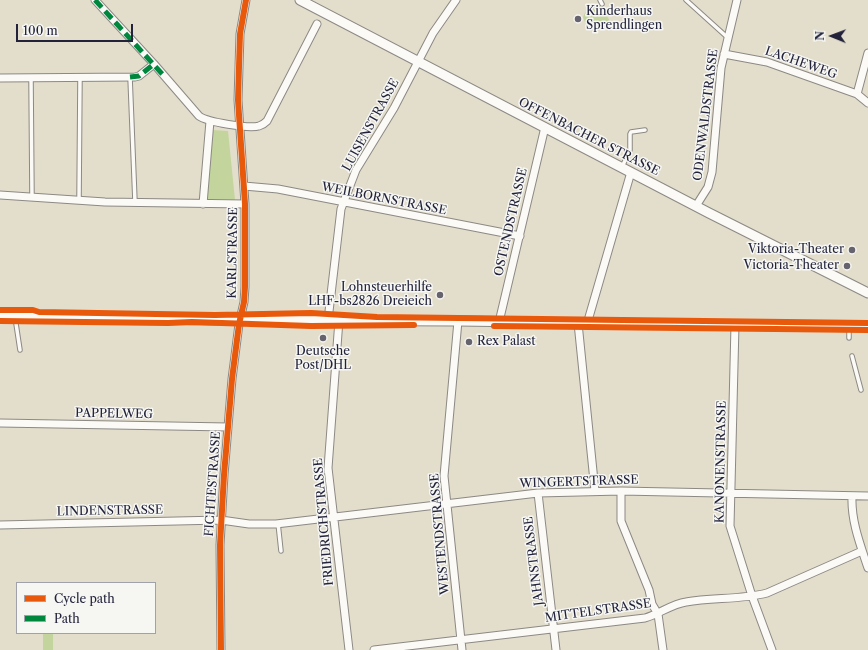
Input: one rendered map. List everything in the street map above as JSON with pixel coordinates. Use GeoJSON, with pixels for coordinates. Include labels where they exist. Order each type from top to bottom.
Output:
{"type":"FeatureCollection","features":[{"type":"Feature","properties":{"kind":"street"},"geometry":{"type":"LineString","coordinates":[[95,0],[154,64],[199,116],[210,121],[239,126],[259,126],[267,121],[317,24]]}},
{"type":"Feature","properties":{"kind":"street"},"geometry":{"type":"LineString","coordinates":[[239,126],[241,0]]}},
{"type":"Feature","properties":{"kind":"street"},"geometry":{"type":"LineString","coordinates":[[241,22],[246,0]]}},
{"type":"Feature","properties":{"kind":"street","name":"LUISENSTRASSE"},"geometry":{"type":"LineString","coordinates":[[328,320],[342,209],[359,164],[394,108],[433,33],[456,0]]}},
{"type":"Feature","properties":{"kind":"street","name":"ODENWALDSTRASSE"},"geometry":{"type":"LineString","coordinates":[[696,206],[708,187],[712,172],[721,68],[737,0]]}},
{"type":"Feature","properties":{"kind":"street","name":"OFFENBACHER STRASSE"},"geometry":{"type":"LineString","coordinates":[[302,1],[696,206],[868,293]]}},
{"type":"Feature","properties":{"kind":"street"},"geometry":{"type":"LineString","coordinates":[[857,94],[868,53]]}},
{"type":"Feature","properties":{"kind":"street","name":"LACHEWEG"},"geometry":{"type":"LineString","coordinates":[[724,54],[767,62],[857,94],[868,103]]}},
{"type":"Feature","properties":{"kind":"street"},"geometry":{"type":"LineString","coordinates":[[0,78],[130,77],[139,76],[154,64]]}},
{"type":"Feature","properties":{"kind":"street"},"geometry":{"type":"LineString","coordinates":[[203,204],[210,121]]}},
{"type":"Feature","properties":{"kind":"street","name":"KARLSTRASSE"},"geometry":{"type":"LineString","coordinates":[[239,126],[245,204],[245,287],[244,302],[240,320]]}},
{"type":"Feature","properties":{"kind":"street","name":"OSTENDSTRASSE"},"geometry":{"type":"LineString","coordinates":[[499,322],[545,128]]}},
{"type":"Feature","properties":{"kind":"street"},"geometry":{"type":"LineString","coordinates":[[595,491],[582,324],[631,172]]}},
{"type":"Feature","properties":{"kind":"street","name":"WEILBORNSTRASSE"},"geometry":{"type":"LineString","coordinates":[[244,186],[268,187],[520,236]]}},
{"type":"Feature","properties":{"kind":"street"},"geometry":{"type":"LineString","coordinates":[[0,195],[79,201],[245,204]]}},
{"type":"Feature","properties":{"kind":"street"},"geometry":{"type":"LineString","coordinates":[[0,316],[868,327]]}},
{"type":"Feature","properties":{"kind":"street","name":"FICHTESTRASSE"},"geometry":{"type":"LineString","coordinates":[[221,650],[221,520],[232,380],[240,320]]}},
{"type":"Feature","properties":{"kind":"street","name":"FRIEDRICHSTRASSE"},"geometry":{"type":"LineString","coordinates":[[339,320],[328,460],[332,517],[349,650]]}},
{"type":"Feature","properties":{"kind":"street","name":"WESTENDSTRASSE"},"geometry":{"type":"LineString","coordinates":[[458,321],[444,469],[462,650]]}},
{"type":"Feature","properties":{"kind":"street","name":"KANONENSTRASSE"},"geometry":{"type":"LineString","coordinates":[[734,325],[730,526],[752,596],[772,650]]}},
{"type":"Feature","properties":{"kind":"street","name":"PAPPELWEG"},"geometry":{"type":"LineString","coordinates":[[0,423],[228,427]]}},
{"type":"Feature","properties":{"kind":"street"},"geometry":{"type":"LineString","coordinates":[[621,491],[622,527],[649,590],[652,604],[658,614],[663,650]]}},
{"type":"Feature","properties":{"kind":"street","name":"WINGERTSTRASSE"},"geometry":{"type":"LineString","coordinates":[[221,520],[249,524],[278,524],[538,493],[621,491],[868,496]]}},
{"type":"Feature","properties":{"kind":"street","name":"JAHNSTRASSE"},"geometry":{"type":"LineString","coordinates":[[538,493],[556,650]]}},
{"type":"Feature","properties":{"kind":"street"},"geometry":{"type":"LineString","coordinates":[[852,496],[851,509],[853,519],[868,568]]}},
{"type":"Feature","properties":{"kind":"street","name":"LINDENSTRASSE"},"geometry":{"type":"LineString","coordinates":[[0,524],[221,520]]}},
{"type":"Feature","properties":{"kind":"street","name":"MITTELSTRASSE"},"geometry":{"type":"LineString","coordinates":[[374,650],[641,619],[658,614],[685,602],[752,596],[771,591],[862,551]]}},
{"type":"Feature","properties":{"kind":"lane"},"geometry":{"type":"LineString","coordinates":[[686,0],[728,37]]}},
{"type":"Feature","properties":{"kind":"lane"},"geometry":{"type":"LineString","coordinates":[[31,77],[32,197]]}},
{"type":"Feature","properties":{"kind":"lane"},"geometry":{"type":"LineString","coordinates":[[79,201],[80,77]]}},
{"type":"Feature","properties":{"kind":"lane"},"geometry":{"type":"LineString","coordinates":[[130,77],[135,203]]}},
{"type":"Feature","properties":{"kind":"lane"},"geometry":{"type":"LineString","coordinates":[[622,167],[630,150],[631,132],[645,130]]}},
{"type":"Feature","properties":{"kind":"lane"},"geometry":{"type":"LineString","coordinates":[[15,316],[20,350]]}},
{"type":"Feature","properties":{"kind":"lane"},"geometry":{"type":"LineString","coordinates":[[849,326],[849,338]]}},
{"type":"Feature","properties":{"kind":"lane"},"geometry":{"type":"LineString","coordinates":[[852,356],[861,390]]}},
{"type":"Feature","properties":{"kind":"lane"},"geometry":{"type":"LineString","coordinates":[[278,524],[281,551]]}},
{"type":"Feature","properties":{"kind":"green space"},"geometry":{"type":"Polygon","coordinates":[[[600,5],[610,21],[603,25],[591,25],[590,20],[585,22],[583,17],[585,13],[600,5]]]}},
{"type":"Feature","properties":{"kind":"green space"},"geometry":{"type":"Polygon","coordinates":[[[212,130],[228,131],[235,200],[207,199],[212,130]]]}},
{"type":"Feature","properties":{"kind":"green space"},"geometry":{"type":"Polygon","coordinates":[[[43,634],[53,634],[53,650],[43,650],[43,634]]]}},
{"type":"Feature","properties":{"kind":"marked path"},"geometry":{"type":"LineString","coordinates":[[95,0],[164,76]]}},
{"type":"Feature","properties":{"kind":"marked path"},"geometry":{"type":"LineString","coordinates":[[130,77],[139,76],[154,64]]}},
{"type":"Feature","properties":{"kind":"cycle path"},"geometry":{"type":"LineString","coordinates":[[221,650],[220,545],[224,475],[232,379],[245,287],[245,204],[238,100],[240,34],[246,0]]}},
{"type":"Feature","properties":{"kind":"cycle path"},"geometry":{"type":"LineString","coordinates":[[0,310],[215,315],[311,313],[377,317],[868,323]]}},
{"type":"Feature","properties":{"kind":"cycle path"},"geometry":{"type":"LineString","coordinates":[[0,321],[192,322],[311,326],[414,325]]}},
{"type":"Feature","properties":{"kind":"cycle path"},"geometry":{"type":"LineString","coordinates":[[494,326],[868,330]]}},
{"type":"Feature","properties":{"kind":"place","name":"Kinderhaus Sprendlingen"},"geometry":{"type":"Point","coordinates":[578,19]}},
{"type":"Feature","properties":{"kind":"place","name":"Viktoria-Theater"},"geometry":{"type":"Point","coordinates":[852,250]}},
{"type":"Feature","properties":{"kind":"place","name":"Victoria-Theater"},"geometry":{"type":"Point","coordinates":[847,266]}},
{"type":"Feature","properties":{"kind":"place","name":"Lohnsteuerhilfe LHF-bs2826 Dreieich"},"geometry":{"type":"Point","coordinates":[440,295]}},
{"type":"Feature","properties":{"kind":"place","name":"Deutsche Post/DHL"},"geometry":{"type":"Point","coordinates":[323,338]}},
{"type":"Feature","properties":{"kind":"place","name":"Rex Palast"},"geometry":{"type":"Point","coordinates":[469,342]}}]}
